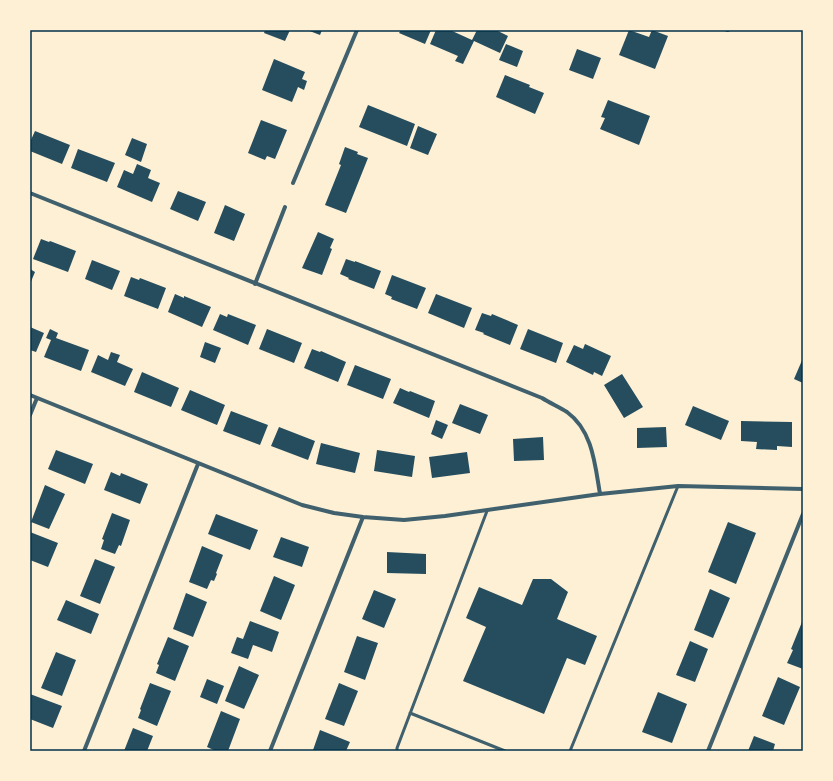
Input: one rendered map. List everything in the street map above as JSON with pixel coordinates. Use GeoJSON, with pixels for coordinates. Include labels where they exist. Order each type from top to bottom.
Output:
{"type":"FeatureCollection","features":[{"type":"Feature","properties":{"kind":"street"},"geometry":{"type":"LineString","coordinates":[[293,183],[357,30]]}},
{"type":"Feature","properties":{"kind":"street"},"geometry":{"type":"LineString","coordinates":[[30,193],[542,398],[568,412],[582,426],[592,449],[600,494]]}},
{"type":"Feature","properties":{"kind":"street"},"geometry":{"type":"LineString","coordinates":[[255,284],[285,207]]}},
{"type":"Feature","properties":{"kind":"street"},"geometry":{"type":"LineString","coordinates":[[30,396],[302,505],[334,513],[363,517],[404,520],[445,516],[600,494],[678,486],[803,489]]}},
{"type":"Feature","properties":{"kind":"street"},"geometry":{"type":"LineString","coordinates":[[30,415],[37,398]]}},
{"type":"Feature","properties":{"kind":"street"},"geometry":{"type":"LineString","coordinates":[[84,751],[198,464]]}},
{"type":"Feature","properties":{"kind":"street"},"geometry":{"type":"LineString","coordinates":[[708,751],[803,514]]}},
{"type":"Feature","properties":{"kind":"street"},"geometry":{"type":"LineString","coordinates":[[270,751],[363,517]]}},
{"type":"Feature","properties":{"kind":"lane"},"geometry":{"type":"LineString","coordinates":[[570,751],[678,486]]}},
{"type":"Feature","properties":{"kind":"lane"},"geometry":{"type":"LineString","coordinates":[[397,751],[487,510]]}},
{"type":"Feature","properties":{"kind":"lane"},"geometry":{"type":"LineString","coordinates":[[410,713],[506,751]]}},
{"type":"Feature","properties":{"kind":"building"},"geometry":{"type":"Polygon","coordinates":[[[265,30],[290,30],[285,41],[264,33],[265,30]]]}},
{"type":"Feature","properties":{"kind":"building"},"geometry":{"type":"Polygon","coordinates":[[[307,30],[322,30],[320,35],[307,30]]]}},
{"type":"Feature","properties":{"kind":"building"},"geometry":{"type":"Polygon","coordinates":[[[401,30],[431,30],[425,44],[399,33],[401,30]]]}},
{"type":"Feature","properties":{"kind":"building"},"geometry":{"type":"Polygon","coordinates":[[[436,30],[450,30],[472,40],[477,30],[496,30],[508,36],[500,53],[474,41],[463,64],[455,61],[458,56],[430,44],[436,30]]]}},
{"type":"Feature","properties":{"kind":"building"},"geometry":{"type":"Polygon","coordinates":[[[629,30],[649,37],[652,30],[668,36],[655,69],[619,55],[629,30]]]}},
{"type":"Feature","properties":{"kind":"building"},"geometry":{"type":"Polygon","coordinates":[[[506,44],[523,51],[517,67],[499,60],[506,44]]]}},
{"type":"Feature","properties":{"kind":"building"},"geometry":{"type":"Polygon","coordinates":[[[577,49],[601,58],[593,79],[569,70],[577,49]]]}},
{"type":"Feature","properties":{"kind":"building"},"geometry":{"type":"Polygon","coordinates":[[[274,59],[305,72],[302,79],[307,81],[304,90],[298,87],[292,102],[262,90],[274,59]]]}},
{"type":"Feature","properties":{"kind":"building"},"geometry":{"type":"Polygon","coordinates":[[[505,75],[530,85],[529,87],[544,93],[535,114],[496,97],[505,75]]]}},
{"type":"Feature","properties":{"kind":"building"},"geometry":{"type":"Polygon","coordinates":[[[608,100],[650,116],[639,145],[600,129],[605,118],[601,117],[608,100]]]}},
{"type":"Feature","properties":{"kind":"building"},"geometry":{"type":"Polygon","coordinates":[[[368,105],[415,124],[407,146],[359,127],[368,105]]]}},
{"type":"Feature","properties":{"kind":"building"},"geometry":{"type":"Polygon","coordinates":[[[261,120],[287,130],[275,159],[267,156],[265,160],[248,153],[261,120]]]}},
{"type":"Feature","properties":{"kind":"building"},"geometry":{"type":"Polygon","coordinates":[[[418,126],[437,134],[428,155],[410,148],[418,126]]]}},
{"type":"Feature","properties":{"kind":"building"},"geometry":{"type":"Polygon","coordinates":[[[35,131],[70,145],[62,164],[30,151],[30,142],[35,131]]]}},
{"type":"Feature","properties":{"kind":"building"},"geometry":{"type":"Polygon","coordinates":[[[132,138],[147,144],[141,162],[125,155],[132,138]]]}},
{"type":"Feature","properties":{"kind":"building"},"geometry":{"type":"Polygon","coordinates":[[[345,147],[368,158],[346,213],[325,205],[341,165],[339,164],[345,147]]]}},
{"type":"Feature","properties":{"kind":"building"},"geometry":{"type":"Polygon","coordinates":[[[78,149],[115,163],[107,182],[71,168],[78,149]]]}},
{"type":"Feature","properties":{"kind":"building"},"geometry":{"type":"Polygon","coordinates":[[[137,164],[151,170],[148,178],[160,183],[152,202],[117,187],[124,170],[133,174],[137,164]]]}},
{"type":"Feature","properties":{"kind":"building"},"geometry":{"type":"Polygon","coordinates":[[[178,191],[206,202],[198,221],[170,209],[178,191]]]}},
{"type":"Feature","properties":{"kind":"building"},"geometry":{"type":"Polygon","coordinates":[[[225,205],[245,214],[234,241],[214,233],[225,205]]]}},
{"type":"Feature","properties":{"kind":"building"},"geometry":{"type":"Polygon","coordinates":[[[318,232],[334,239],[330,248],[332,249],[322,275],[302,268],[318,232]]]}},
{"type":"Feature","properties":{"kind":"building"},"geometry":{"type":"Polygon","coordinates":[[[41,239],[76,251],[68,272],[33,259],[41,239]]]}},
{"type":"Feature","properties":{"kind":"building"},"geometry":{"type":"Polygon","coordinates":[[[346,259],[381,271],[374,289],[348,279],[349,278],[340,274],[346,259]]]}},
{"type":"Feature","properties":{"kind":"building"},"geometry":{"type":"Polygon","coordinates":[[[92,260],[120,271],[112,290],[85,279],[92,260]]]}},
{"type":"Feature","properties":{"kind":"building"},"geometry":{"type":"Polygon","coordinates":[[[30,269],[35,272],[30,284],[30,269]]]}},
{"type":"Feature","properties":{"kind":"building"},"geometry":{"type":"Polygon","coordinates":[[[392,275],[426,288],[417,309],[391,299],[392,297],[385,294],[392,275]]]}},
{"type":"Feature","properties":{"kind":"building"},"geometry":{"type":"Polygon","coordinates":[[[131,277],[139,280],[140,278],[166,288],[158,309],[124,296],[131,277]]]}},
{"type":"Feature","properties":{"kind":"building"},"geometry":{"type":"Polygon","coordinates":[[[175,294],[211,307],[202,327],[168,312],[175,294]]]}},
{"type":"Feature","properties":{"kind":"building"},"geometry":{"type":"Polygon","coordinates":[[[436,294],[472,308],[464,328],[428,313],[436,294]]]}},
{"type":"Feature","properties":{"kind":"building"},"geometry":{"type":"Polygon","coordinates":[[[482,313],[491,316],[492,314],[518,325],[510,345],[475,330],[482,313]]]}},
{"type":"Feature","properties":{"kind":"building"},"geometry":{"type":"Polygon","coordinates":[[[220,314],[227,317],[228,314],[256,325],[248,345],[213,330],[220,314]]]}},
{"type":"Feature","properties":{"kind":"building"},"geometry":{"type":"Polygon","coordinates":[[[30,327],[44,333],[36,352],[30,350],[30,327]]]}},
{"type":"Feature","properties":{"kind":"building"},"geometry":{"type":"Polygon","coordinates":[[[50,329],[58,333],[56,338],[89,350],[81,371],[44,357],[51,340],[46,338],[50,329]]]}},
{"type":"Feature","properties":{"kind":"building"},"geometry":{"type":"Polygon","coordinates":[[[267,329],[302,343],[294,363],[259,349],[267,329]]]}},
{"type":"Feature","properties":{"kind":"building"},"geometry":{"type":"Polygon","coordinates":[[[528,329],[563,343],[556,363],[520,349],[528,329]]]}},
{"type":"Feature","properties":{"kind":"building"},"geometry":{"type":"Polygon","coordinates":[[[205,342],[221,348],[215,363],[200,357],[205,342]]]}},
{"type":"Feature","properties":{"kind":"building"},"geometry":{"type":"Polygon","coordinates":[[[585,344],[611,356],[602,376],[594,372],[593,375],[566,362],[574,345],[583,349],[585,344]]]}},
{"type":"Feature","properties":{"kind":"building"},"geometry":{"type":"Polygon","coordinates":[[[312,349],[321,351],[346,362],[338,382],[304,368],[312,349]]]}},
{"type":"Feature","properties":{"kind":"building"},"geometry":{"type":"Polygon","coordinates":[[[111,352],[120,355],[117,362],[133,369],[125,386],[91,372],[98,355],[108,360],[111,352]]]}},
{"type":"Feature","properties":{"kind":"building"},"geometry":{"type":"Polygon","coordinates":[[[803,358],[803,383],[794,379],[803,358]]]}},
{"type":"Feature","properties":{"kind":"building"},"geometry":{"type":"Polygon","coordinates":[[[355,365],[391,379],[383,399],[347,385],[355,365]]]}},
{"type":"Feature","properties":{"kind":"building"},"geometry":{"type":"Polygon","coordinates":[[[142,372],[179,388],[171,407],[134,392],[142,372]]]}},
{"type":"Feature","properties":{"kind":"building"},"geometry":{"type":"Polygon","coordinates":[[[622,374],[643,407],[624,418],[604,385],[622,374]]]}},
{"type":"Feature","properties":{"kind":"building"},"geometry":{"type":"Polygon","coordinates":[[[400,388],[435,401],[429,418],[393,403],[400,388]]]}},
{"type":"Feature","properties":{"kind":"building"},"geometry":{"type":"Polygon","coordinates":[[[190,390],[225,405],[217,425],[181,410],[190,390]]]}},
{"type":"Feature","properties":{"kind":"building"},"geometry":{"type":"Polygon","coordinates":[[[460,404],[488,415],[480,434],[452,423],[460,404]]]}},
{"type":"Feature","properties":{"kind":"building"},"geometry":{"type":"Polygon","coordinates":[[[693,406],[729,421],[721,440],[685,425],[693,406]]]}},
{"type":"Feature","properties":{"kind":"building"},"geometry":{"type":"Polygon","coordinates":[[[231,411],[268,425],[260,445],[223,431],[231,411]]]}},
{"type":"Feature","properties":{"kind":"building"},"geometry":{"type":"Polygon","coordinates":[[[436,420],[448,425],[442,439],[431,434],[436,420]]]}},
{"type":"Feature","properties":{"kind":"building"},"geometry":{"type":"Polygon","coordinates":[[[741,421],[792,422],[792,447],[777,446],[777,450],[756,449],[757,442],[741,441],[741,421]]]}},
{"type":"Feature","properties":{"kind":"building"},"geometry":{"type":"Polygon","coordinates":[[[279,427],[315,441],[308,460],[271,446],[279,427]]]}},
{"type":"Feature","properties":{"kind":"building"},"geometry":{"type":"Polygon","coordinates":[[[666,427],[667,447],[637,448],[637,428],[666,427]]]}},
{"type":"Feature","properties":{"kind":"building"},"geometry":{"type":"Polygon","coordinates":[[[543,437],[544,460],[514,461],[513,439],[543,437]]]}},
{"type":"Feature","properties":{"kind":"building"},"geometry":{"type":"Polygon","coordinates":[[[321,443],[360,453],[355,473],[316,464],[321,443]]]}},
{"type":"Feature","properties":{"kind":"building"},"geometry":{"type":"Polygon","coordinates":[[[56,450],[93,464],[85,484],[48,469],[56,450]]]}},
{"type":"Feature","properties":{"kind":"building"},"geometry":{"type":"Polygon","coordinates":[[[377,450],[415,456],[412,477],[374,471],[377,450]]]}},
{"type":"Feature","properties":{"kind":"building"},"geometry":{"type":"Polygon","coordinates":[[[467,452],[470,473],[432,478],[429,457],[467,452]]]}},
{"type":"Feature","properties":{"kind":"building"},"geometry":{"type":"Polygon","coordinates":[[[111,472],[120,476],[121,473],[148,484],[140,504],[104,490],[111,472]]]}},
{"type":"Feature","properties":{"kind":"building"},"geometry":{"type":"Polygon","coordinates":[[[45,485],[65,494],[49,529],[31,522],[45,485]]]}},
{"type":"Feature","properties":{"kind":"building"},"geometry":{"type":"Polygon","coordinates":[[[112,513],[130,520],[121,546],[119,545],[115,554],[101,549],[104,540],[102,539],[112,513]]]}},
{"type":"Feature","properties":{"kind":"building"},"geometry":{"type":"Polygon","coordinates":[[[216,514],[258,530],[250,550],[208,534],[216,514]]]}},
{"type":"Feature","properties":{"kind":"building"},"geometry":{"type":"Polygon","coordinates":[[[728,522],[756,533],[736,584],[708,572],[728,522]]]}},
{"type":"Feature","properties":{"kind":"building"},"geometry":{"type":"Polygon","coordinates":[[[30,532],[58,543],[48,567],[30,560],[30,532]]]}},
{"type":"Feature","properties":{"kind":"building"},"geometry":{"type":"Polygon","coordinates":[[[281,537],[309,547],[302,567],[273,557],[281,537]]]}},
{"type":"Feature","properties":{"kind":"building"},"geometry":{"type":"Polygon","coordinates":[[[202,546],[223,555],[214,581],[211,580],[207,589],[189,582],[202,546]]]}},
{"type":"Feature","properties":{"kind":"building"},"geometry":{"type":"Polygon","coordinates":[[[387,552],[426,554],[426,574],[387,573],[387,552]]]}},
{"type":"Feature","properties":{"kind":"building"},"geometry":{"type":"Polygon","coordinates":[[[95,559],[115,567],[100,604],[80,596],[95,559]]]}},
{"type":"Feature","properties":{"kind":"building"},"geometry":{"type":"Polygon","coordinates":[[[274,576],[295,585],[281,620],[260,611],[274,576]]]}},
{"type":"Feature","properties":{"kind":"building"},"geometry":{"type":"Polygon","coordinates":[[[533,579],[551,579],[568,592],[557,619],[597,636],[585,665],[567,658],[544,714],[463,681],[486,627],[466,618],[479,587],[522,605],[533,579]]]}},
{"type":"Feature","properties":{"kind":"building"},"geometry":{"type":"Polygon","coordinates":[[[710,589],[730,598],[713,638],[694,630],[710,589]]]}},
{"type":"Feature","properties":{"kind":"building"},"geometry":{"type":"Polygon","coordinates":[[[374,590],[396,599],[384,628],[362,619],[374,590]]]}},
{"type":"Feature","properties":{"kind":"building"},"geometry":{"type":"Polygon","coordinates":[[[186,593],[207,602],[193,637],[173,629],[186,593]]]}},
{"type":"Feature","properties":{"kind":"building"},"geometry":{"type":"Polygon","coordinates":[[[66,600],[99,614],[91,634],[57,620],[66,600]]]}},
{"type":"Feature","properties":{"kind":"building"},"geometry":{"type":"Polygon","coordinates":[[[250,621],[279,632],[272,652],[253,645],[248,659],[231,653],[237,637],[243,639],[250,621]]]}},
{"type":"Feature","properties":{"kind":"building"},"geometry":{"type":"Polygon","coordinates":[[[802,622],[803,623],[803,669],[787,663],[802,622]]]}},
{"type":"Feature","properties":{"kind":"building"},"geometry":{"type":"Polygon","coordinates":[[[357,636],[378,643],[365,680],[344,672],[357,636]]]}},
{"type":"Feature","properties":{"kind":"building"},"geometry":{"type":"Polygon","coordinates":[[[168,637],[189,646],[175,681],[156,673],[159,665],[157,664],[168,637]]]}},
{"type":"Feature","properties":{"kind":"building"},"geometry":{"type":"Polygon","coordinates":[[[690,641],[708,649],[695,682],[676,675],[690,641]]]}},
{"type":"Feature","properties":{"kind":"building"},"geometry":{"type":"Polygon","coordinates":[[[56,652],[76,660],[62,696],[41,688],[56,652]]]}},
{"type":"Feature","properties":{"kind":"building"},"geometry":{"type":"Polygon","coordinates":[[[239,666],[259,675],[244,709],[225,701],[239,666]]]}},
{"type":"Feature","properties":{"kind":"building"},"geometry":{"type":"Polygon","coordinates":[[[778,677],[800,687],[784,725],[762,716],[778,677]]]}},
{"type":"Feature","properties":{"kind":"building"},"geometry":{"type":"Polygon","coordinates":[[[207,679],[224,686],[217,704],[200,697],[207,679]]]}},
{"type":"Feature","properties":{"kind":"building"},"geometry":{"type":"Polygon","coordinates":[[[150,683],[171,691],[157,726],[138,718],[150,683]]]}},
{"type":"Feature","properties":{"kind":"building"},"geometry":{"type":"Polygon","coordinates":[[[339,683],[358,691],[344,726],[325,719],[339,683]]]}},
{"type":"Feature","properties":{"kind":"building"},"geometry":{"type":"Polygon","coordinates":[[[658,692],[687,704],[672,743],[642,732],[658,692]]]}},
{"type":"Feature","properties":{"kind":"building"},"geometry":{"type":"Polygon","coordinates":[[[30,694],[62,706],[53,728],[30,719],[30,694]]]}},
{"type":"Feature","properties":{"kind":"building"},"geometry":{"type":"Polygon","coordinates":[[[221,711],[240,719],[228,751],[216,751],[207,747],[221,711]]]}},
{"type":"Feature","properties":{"kind":"building"},"geometry":{"type":"Polygon","coordinates":[[[133,728],[153,736],[147,751],[124,751],[133,728]]]}},
{"type":"Feature","properties":{"kind":"building"},"geometry":{"type":"Polygon","coordinates":[[[320,730],[350,742],[346,751],[313,750],[320,730]]]}},
{"type":"Feature","properties":{"kind":"building"},"geometry":{"type":"Polygon","coordinates":[[[754,736],[775,744],[773,751],[748,751],[754,736]]]}}]}
